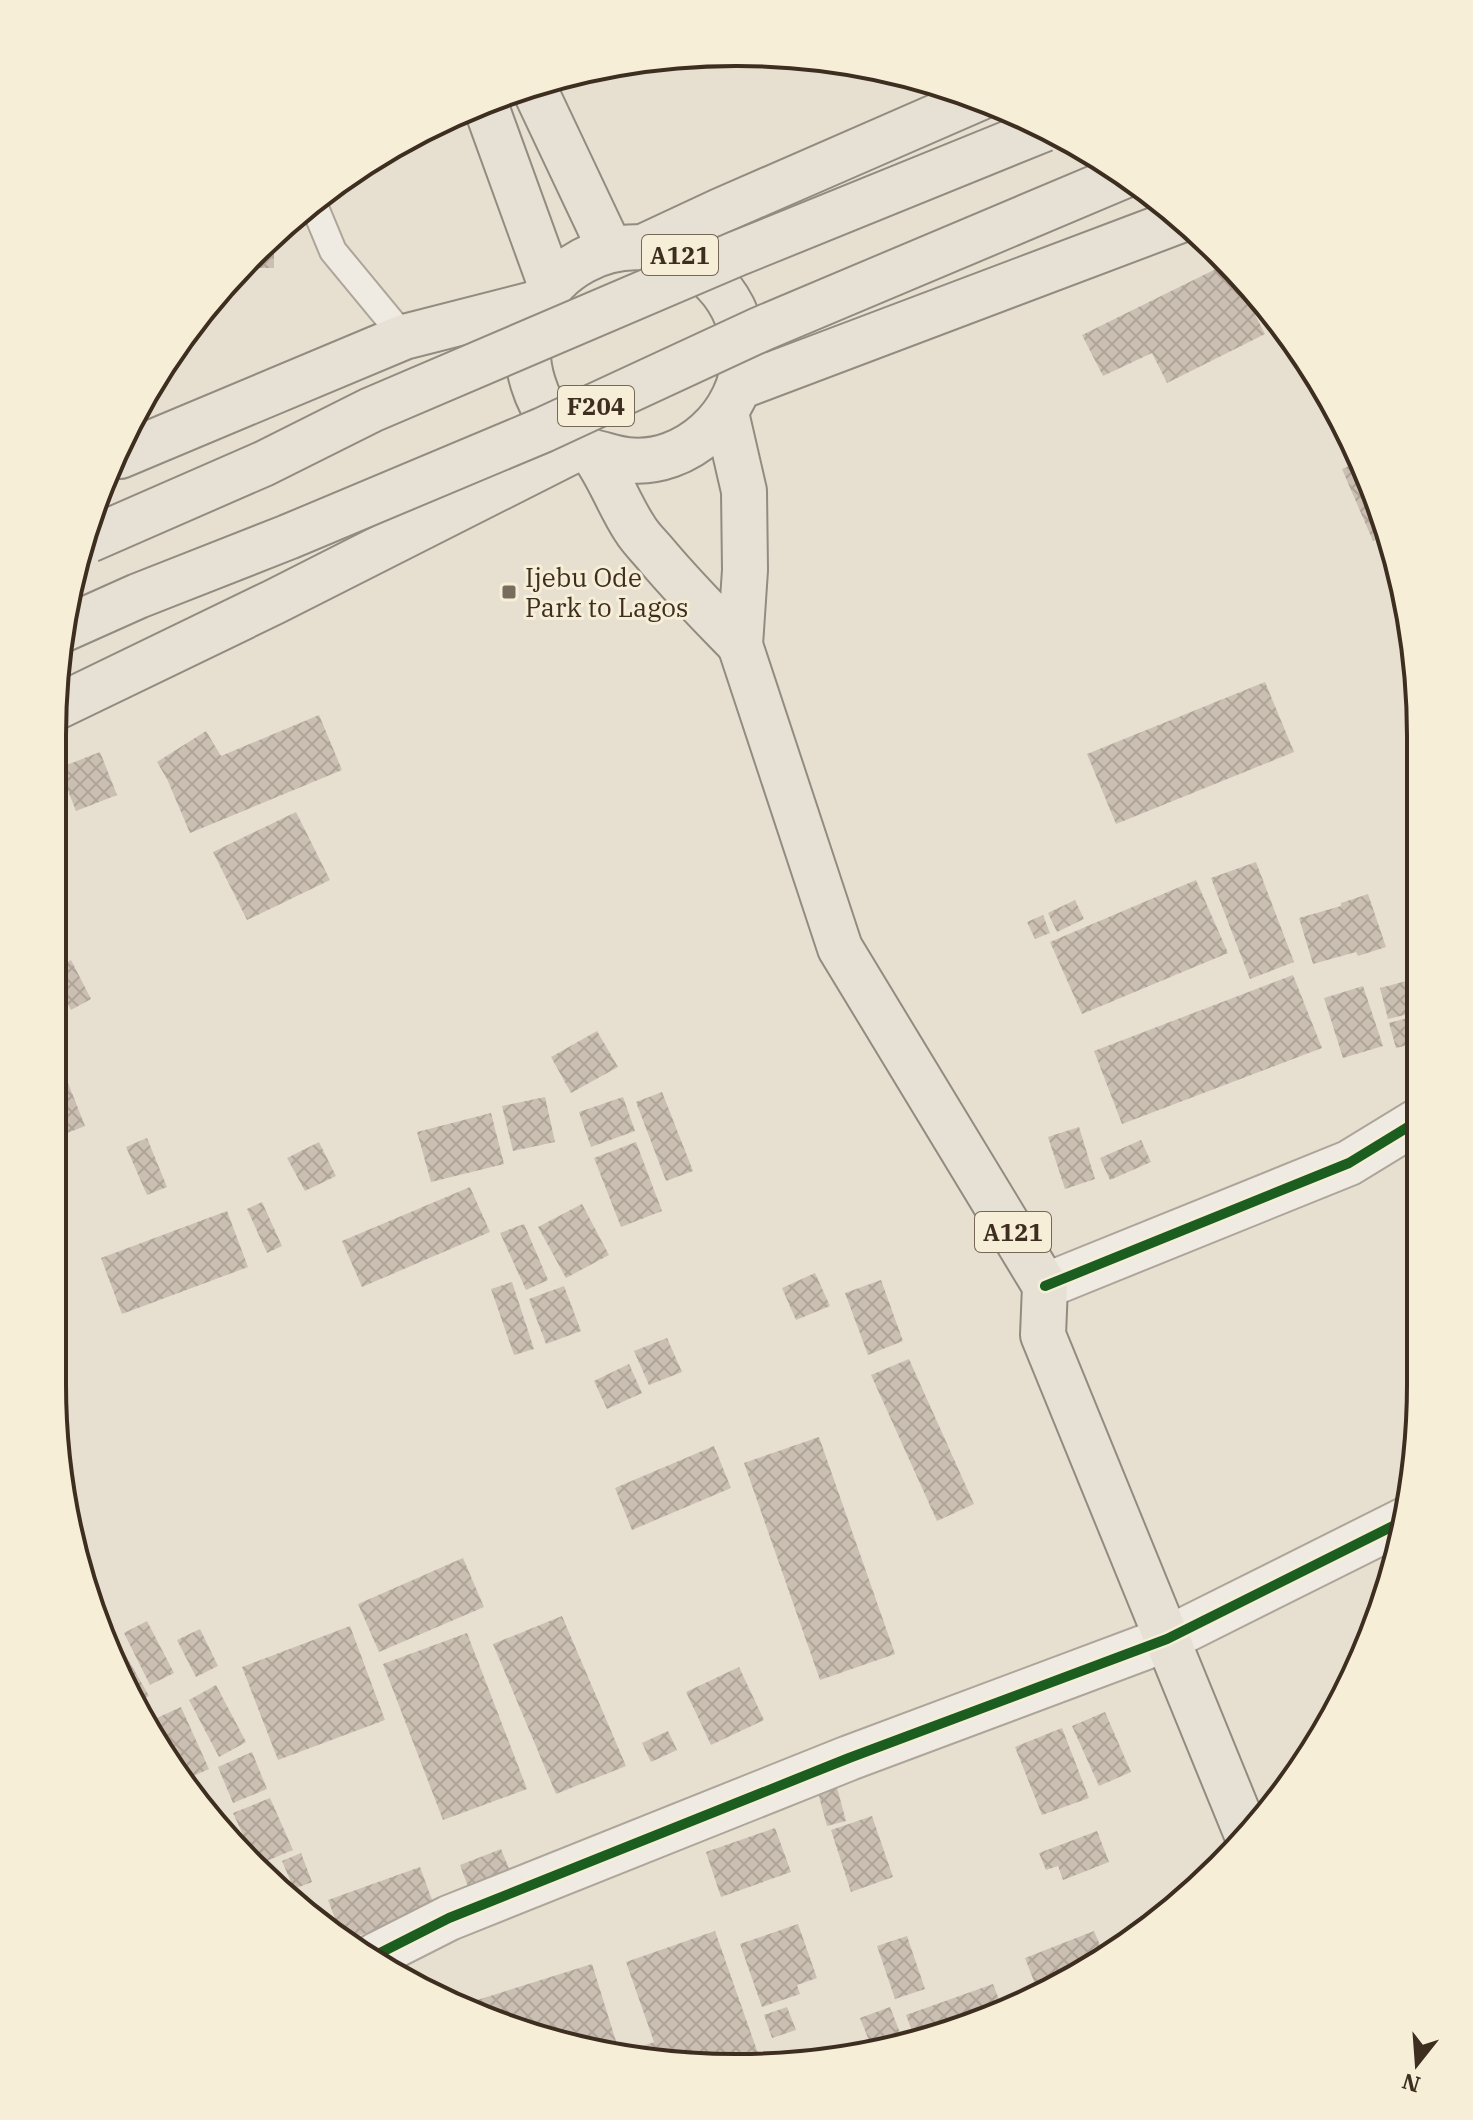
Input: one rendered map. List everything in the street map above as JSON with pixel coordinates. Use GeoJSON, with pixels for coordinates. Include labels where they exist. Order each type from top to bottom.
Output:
{"type":"FeatureCollection","features":[{"type":"Feature","properties":{"kind":"main road","name":"A121"},"geometry":{"type":"LineString","coordinates":[[539,96],[627,248]]}},
{"type":"Feature","properties":{"kind":"main road"},"geometry":{"type":"LineString","coordinates":[[627,248],[962,106]]}},
{"type":"Feature","properties":{"kind":"main road"},"geometry":{"type":"LineString","coordinates":[[130,452],[404,337],[546,294],[488,114]]}},
{"type":"Feature","properties":{"kind":"main road"},"geometry":{"type":"LineString","coordinates":[[97,536],[263,464],[371,410],[736,254],[1031,134]]}},
{"type":"Feature","properties":{"kind":"main road","name":"F204"},"geometry":{"type":"LineString","coordinates":[[76,624],[543,430],[761,329],[1112,181]]}},
{"type":"Feature","properties":{"kind":"main road"},"geometry":{"type":"LineString","coordinates":[[732,400],[1170,225]]}},
{"type":"Feature","properties":{"kind":"main road","name":"A121"},"geometry":{"type":"LineString","coordinates":[[732,400],[700,440],[666,457],[629,460],[587,449],[563,432],[547,414],[536,393],[529,370],[528,347],[532,323],[546,294],[578,263],[627,248],[676,253],[704,270],[726,294],[739,323],[744,355],[732,400],[744,491],[745,570],[740,645],[840,948],[1045,1286],[1043,1335],[1243,1824]]}},
{"type":"Feature","properties":{"kind":"main road","name":"A121"},"geometry":{"type":"LineString","coordinates":[[587,449],[636,530],[685,589],[740,645]]}},
{"type":"Feature","properties":{"kind":"main road"},"geometry":{"type":"LineString","coordinates":[[67,702],[587,449]]}},
{"type":"Feature","properties":{"kind":"street"},"geometry":{"type":"LineString","coordinates":[[1045,1286],[1349,1163],[1407,1128]]}},
{"type":"Feature","properties":{"kind":"street"},"geometry":{"type":"LineString","coordinates":[[382,1952],[449,1918],[849,1758],[1167,1639],[1391,1527]]}},
{"type":"Feature","properties":{"kind":"lane"},"geometry":{"type":"LineString","coordinates":[[317,213],[333,251],[404,337]]}},
{"type":"Feature","properties":{"kind":"building"},"geometry":{"type":"Polygon","coordinates":[[[274,251],[274,268],[256,268],[274,251]]]}},
{"type":"Feature","properties":{"kind":"building"},"geometry":{"type":"Polygon","coordinates":[[[1217,268],[1250,306],[1265,334],[1167,383],[1152,353],[1103,376],[1082,335],[1217,268]]]}},
{"type":"Feature","properties":{"kind":"building"},"geometry":{"type":"Polygon","coordinates":[[[1350,466],[1377,539],[1373,541],[1342,469],[1350,466]]]}},
{"type":"Feature","properties":{"kind":"building"},"geometry":{"type":"Polygon","coordinates":[[[1265,682],[1294,752],[1116,824],[1087,754],[1265,682]]]}},
{"type":"Feature","properties":{"kind":"building"},"geometry":{"type":"Polygon","coordinates":[[[319,715],[342,770],[190,833],[157,762],[206,731],[221,756],[319,715]]]}},
{"type":"Feature","properties":{"kind":"building"},"geometry":{"type":"Polygon","coordinates":[[[100,752],[117,795],[76,811],[66,786],[66,765],[100,752]]]}},
{"type":"Feature","properties":{"kind":"building"},"geometry":{"type":"Polygon","coordinates":[[[296,812],[330,880],[247,920],[213,852],[296,812]]]}},
{"type":"Feature","properties":{"kind":"building"},"geometry":{"type":"Polygon","coordinates":[[[1256,862],[1294,962],[1250,979],[1211,878],[1256,862]]]}},
{"type":"Feature","properties":{"kind":"building"},"geometry":{"type":"Polygon","coordinates":[[[1196,880],[1228,953],[1082,1014],[1050,942],[1196,880]]]}},
{"type":"Feature","properties":{"kind":"building"},"geometry":{"type":"Polygon","coordinates":[[[1368,894],[1386,947],[1358,956],[1356,952],[1313,964],[1299,918],[1341,906],[1341,903],[1368,894]]]}},
{"type":"Feature","properties":{"kind":"building"},"geometry":{"type":"Polygon","coordinates":[[[1075,900],[1084,919],[1057,932],[1048,913],[1075,900]]]}},
{"type":"Feature","properties":{"kind":"building"},"geometry":{"type":"Polygon","coordinates":[[[1043,915],[1050,933],[1035,939],[1027,922],[1043,915]]]}},
{"type":"Feature","properties":{"kind":"building"},"geometry":{"type":"Polygon","coordinates":[[[71,960],[91,999],[71,1010],[66,1001],[66,963],[71,960]]]}},
{"type":"Feature","properties":{"kind":"building"},"geometry":{"type":"Polygon","coordinates":[[[1293,975],[1322,1048],[1122,1124],[1094,1051],[1293,975]]]}},
{"type":"Feature","properties":{"kind":"building"},"geometry":{"type":"Polygon","coordinates":[[[1407,981],[1407,1014],[1388,1019],[1380,988],[1407,981]]]}},
{"type":"Feature","properties":{"kind":"building"},"geometry":{"type":"Polygon","coordinates":[[[1363,986],[1383,1046],[1343,1058],[1324,998],[1363,986]]]}},
{"type":"Feature","properties":{"kind":"building"},"geometry":{"type":"Polygon","coordinates":[[[1407,1018],[1407,1045],[1396,1048],[1389,1023],[1407,1018]]]}},
{"type":"Feature","properties":{"kind":"building"},"geometry":{"type":"Polygon","coordinates":[[[597,1031],[618,1067],[571,1093],[551,1057],[597,1031]]]}},
{"type":"Feature","properties":{"kind":"building"},"geometry":{"type":"Polygon","coordinates":[[[66,1084],[85,1126],[66,1133],[66,1084]]]}},
{"type":"Feature","properties":{"kind":"building"},"geometry":{"type":"Polygon","coordinates":[[[662,1092],[693,1171],[666,1181],[636,1102],[662,1092]]]}},
{"type":"Feature","properties":{"kind":"building"},"geometry":{"type":"Polygon","coordinates":[[[545,1097],[555,1142],[513,1151],[502,1106],[545,1097]]]}},
{"type":"Feature","properties":{"kind":"building"},"geometry":{"type":"Polygon","coordinates":[[[623,1097],[635,1131],[591,1147],[579,1112],[623,1097]]]}},
{"type":"Feature","properties":{"kind":"building"},"geometry":{"type":"Polygon","coordinates":[[[491,1113],[504,1164],[431,1182],[417,1132],[491,1113]]]}},
{"type":"Feature","properties":{"kind":"building"},"geometry":{"type":"Polygon","coordinates":[[[1079,1127],[1095,1179],[1065,1189],[1048,1137],[1079,1127]]]}},
{"type":"Feature","properties":{"kind":"building"},"geometry":{"type":"Polygon","coordinates":[[[147,1138],[167,1187],[147,1195],[126,1147],[147,1138]]]}},
{"type":"Feature","properties":{"kind":"building"},"geometry":{"type":"Polygon","coordinates":[[[1141,1140],[1151,1162],[1110,1180],[1100,1158],[1141,1140]]]}},
{"type":"Feature","properties":{"kind":"building"},"geometry":{"type":"Polygon","coordinates":[[[319,1142],[336,1176],[305,1191],[287,1158],[319,1142]]]}},
{"type":"Feature","properties":{"kind":"building"},"geometry":{"type":"Polygon","coordinates":[[[636,1142],[662,1211],[621,1227],[594,1158],[636,1142]]]}},
{"type":"Feature","properties":{"kind":"building"},"geometry":{"type":"Polygon","coordinates":[[[470,1187],[490,1232],[362,1287],[342,1241],[470,1187]]]}},
{"type":"Feature","properties":{"kind":"building"},"geometry":{"type":"Polygon","coordinates":[[[262,1202],[282,1246],[267,1253],[247,1209],[262,1202]]]}},
{"type":"Feature","properties":{"kind":"building"},"geometry":{"type":"Polygon","coordinates":[[[582,1204],[609,1255],[566,1278],[538,1227],[582,1204]]]}},
{"type":"Feature","properties":{"kind":"building"},"geometry":{"type":"Polygon","coordinates":[[[227,1211],[248,1267],[122,1314],[101,1258],[227,1211]]]}},
{"type":"Feature","properties":{"kind":"building"},"geometry":{"type":"Polygon","coordinates":[[[524,1224],[548,1280],[526,1290],[500,1233],[524,1224]]]}},
{"type":"Feature","properties":{"kind":"building"},"geometry":{"type":"Polygon","coordinates":[[[815,1273],[830,1306],[796,1320],[782,1288],[815,1273]]]}},
{"type":"Feature","properties":{"kind":"building"},"geometry":{"type":"Polygon","coordinates":[[[881,1280],[903,1341],[868,1355],[845,1293],[881,1280]]]}},
{"type":"Feature","properties":{"kind":"building"},"geometry":{"type":"Polygon","coordinates":[[[512,1282],[534,1349],[514,1355],[491,1289],[512,1282]]]}},
{"type":"Feature","properties":{"kind":"building"},"geometry":{"type":"Polygon","coordinates":[[[564,1286],[581,1331],[546,1344],[529,1299],[564,1286]]]}},
{"type":"Feature","properties":{"kind":"building"},"geometry":{"type":"Polygon","coordinates":[[[667,1338],[682,1372],[649,1385],[634,1351],[667,1338]]]}},
{"type":"Feature","properties":{"kind":"building"},"geometry":{"type":"Polygon","coordinates":[[[909,1359],[974,1504],[937,1521],[871,1375],[909,1359]]]}},
{"type":"Feature","properties":{"kind":"building"},"geometry":{"type":"Polygon","coordinates":[[[629,1364],[642,1393],[607,1409],[594,1381],[629,1364]]]}},
{"type":"Feature","properties":{"kind":"building"},"geometry":{"type":"Polygon","coordinates":[[[819,1437],[895,1654],[820,1680],[744,1463],[819,1437]]]}},
{"type":"Feature","properties":{"kind":"building"},"geometry":{"type":"Polygon","coordinates":[[[714,1446],[731,1488],[632,1530],[615,1488],[714,1446]]]}},
{"type":"Feature","properties":{"kind":"building"},"geometry":{"type":"Polygon","coordinates":[[[463,1558],[484,1607],[379,1652],[358,1604],[463,1558]]]}},
{"type":"Feature","properties":{"kind":"building"},"geometry":{"type":"Polygon","coordinates":[[[562,1616],[626,1766],[556,1794],[493,1644],[562,1616]]]}},
{"type":"Feature","properties":{"kind":"building"},"geometry":{"type":"Polygon","coordinates":[[[147,1621],[174,1673],[150,1685],[124,1633],[147,1621]]]}},
{"type":"Feature","properties":{"kind":"building"},"geometry":{"type":"Polygon","coordinates":[[[350,1626],[385,1720],[278,1760],[242,1667],[350,1626]]]}},
{"type":"Feature","properties":{"kind":"building"},"geometry":{"type":"Polygon","coordinates":[[[200,1629],[218,1666],[196,1677],[177,1640],[200,1629]]]}},
{"type":"Feature","properties":{"kind":"building"},"geometry":{"type":"Polygon","coordinates":[[[467,1633],[527,1789],[443,1820],[383,1664],[467,1633]]]}},
{"type":"Feature","properties":{"kind":"building"},"geometry":{"type":"Polygon","coordinates":[[[117,1641],[149,1696],[145,1698],[117,1641]]]}},
{"type":"Feature","properties":{"kind":"building"},"geometry":{"type":"Polygon","coordinates":[[[739,1667],[764,1720],[711,1745],[686,1692],[739,1667]]]}},
{"type":"Feature","properties":{"kind":"building"},"geometry":{"type":"Polygon","coordinates":[[[216,1685],[246,1742],[219,1757],[189,1700],[216,1685]]]}},
{"type":"Feature","properties":{"kind":"building"},"geometry":{"type":"Polygon","coordinates":[[[181,1707],[209,1769],[193,1776],[156,1718],[181,1707]]]}},
{"type":"Feature","properties":{"kind":"building"},"geometry":{"type":"Polygon","coordinates":[[[1105,1712],[1131,1772],[1099,1786],[1072,1726],[1105,1712]]]}},
{"type":"Feature","properties":{"kind":"building"},"geometry":{"type":"Polygon","coordinates":[[[1062,1728],[1089,1798],[1042,1815],[1015,1747],[1062,1728]]]}},
{"type":"Feature","properties":{"kind":"building"},"geometry":{"type":"Polygon","coordinates":[[[668,1731],[677,1750],[651,1762],[642,1743],[668,1731]]]}},
{"type":"Feature","properties":{"kind":"building"},"geometry":{"type":"Polygon","coordinates":[[[252,1752],[267,1789],[233,1803],[218,1767],[252,1752]]]}},
{"type":"Feature","properties":{"kind":"building"},"geometry":{"type":"Polygon","coordinates":[[[836,1784],[846,1821],[827,1826],[817,1789],[836,1784]]]}},
{"type":"Feature","properties":{"kind":"building"},"geometry":{"type":"Polygon","coordinates":[[[270,1798],[293,1850],[266,1861],[246,1841],[233,1813],[270,1798]]]}},
{"type":"Feature","properties":{"kind":"building"},"geometry":{"type":"Polygon","coordinates":[[[872,1816],[893,1877],[851,1892],[831,1830],[872,1816]]]}},
{"type":"Feature","properties":{"kind":"building"},"geometry":{"type":"Polygon","coordinates":[[[775,1828],[791,1872],[721,1897],[706,1852],[775,1828]]]}},
{"type":"Feature","properties":{"kind":"building"},"geometry":{"type":"Polygon","coordinates":[[[1097,1831],[1109,1862],[1063,1880],[1058,1866],[1046,1870],[1039,1853],[1097,1831]]]}},
{"type":"Feature","properties":{"kind":"building"},"geometry":{"type":"Polygon","coordinates":[[[501,1849],[512,1876],[470,1892],[460,1865],[501,1849]]]}},
{"type":"Feature","properties":{"kind":"building"},"geometry":{"type":"Polygon","coordinates":[[[301,1853],[312,1882],[295,1889],[282,1861],[301,1853]]]}},
{"type":"Feature","properties":{"kind":"building"},"geometry":{"type":"Polygon","coordinates":[[[420,1867],[435,1908],[357,1936],[336,1921],[328,1900],[420,1867]]]}},
{"type":"Feature","properties":{"kind":"building"},"geometry":{"type":"Polygon","coordinates":[[[798,1924],[817,1978],[797,1985],[800,1994],[762,2007],[740,1944],[798,1924]]]}},
{"type":"Feature","properties":{"kind":"building"},"geometry":{"type":"Polygon","coordinates":[[[715,1931],[758,2053],[693,2053],[641,2047],[654,2042],[626,1962],[715,1931]]]}},
{"type":"Feature","properties":{"kind":"building"},"geometry":{"type":"Polygon","coordinates":[[[1094,1931],[1101,1946],[1035,1984],[1025,1958],[1094,1931]]]}},
{"type":"Feature","properties":{"kind":"building"},"geometry":{"type":"Polygon","coordinates":[[[907,1936],[925,1989],[895,1999],[877,1946],[907,1936]]]}},
{"type":"Feature","properties":{"kind":"building"},"geometry":{"type":"Polygon","coordinates":[[[592,1964],[616,2043],[563,2031],[475,2001],[592,1964]]]}},
{"type":"Feature","properties":{"kind":"building"},"geometry":{"type":"Polygon","coordinates":[[[993,1984],[999,2000],[912,2030],[906,2015],[993,1984]]]}},
{"type":"Feature","properties":{"kind":"building"},"geometry":{"type":"Polygon","coordinates":[[[787,2007],[796,2030],[772,2038],[764,2015],[787,2007]]]}},
{"type":"Feature","properties":{"kind":"building"},"geometry":{"type":"Polygon","coordinates":[[[890,2007],[900,2033],[869,2041],[860,2018],[890,2007]]]}},
{"type":"Feature","properties":{"kind":"cycle path"},"geometry":{"type":"LineString","coordinates":[[1045,1286],[1349,1163],[1407,1128]]}},
{"type":"Feature","properties":{"kind":"cycle path"},"geometry":{"type":"LineString","coordinates":[[382,1952],[449,1918],[849,1758],[1167,1639],[1391,1527]]}},
{"type":"Feature","properties":{"kind":"place","name":"Ijebu Ode Park to Lagos"},"geometry":{"type":"Point","coordinates":[509,592]}}]}
